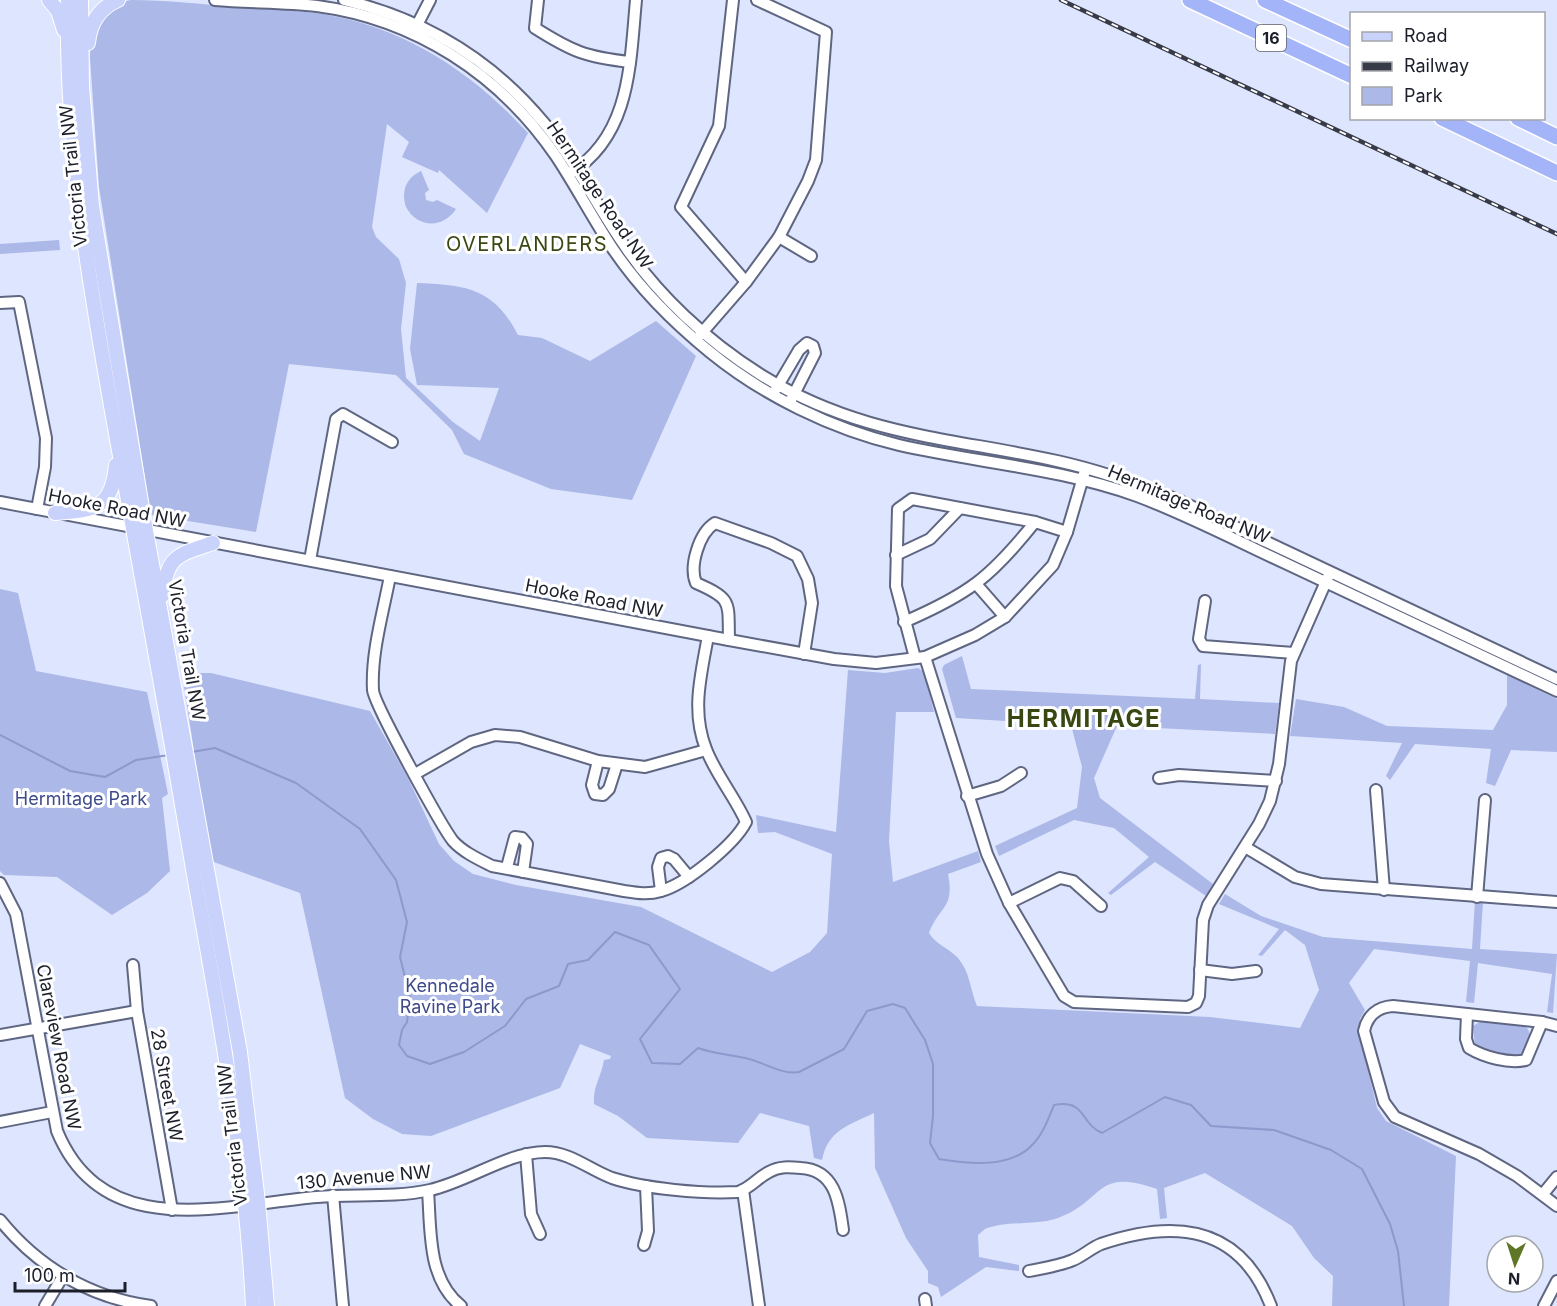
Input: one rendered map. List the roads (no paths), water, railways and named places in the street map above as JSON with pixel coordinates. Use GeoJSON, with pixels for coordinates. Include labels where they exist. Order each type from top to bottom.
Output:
{"type":"FeatureCollection","features":[{"type":"Feature","properties":{"kind":"highway","name":"16"},"geometry":{"type":"LineString","coordinates":[[1190,0],[1350,75]]}},
{"type":"Feature","properties":{"kind":"highway","name":"16"},"geometry":{"type":"LineString","coordinates":[[1265,0],[1350,39]]}},
{"type":"Feature","properties":{"kind":"highway"},"geometry":{"type":"LineString","coordinates":[[1446,120],[1557,173]]}},
{"type":"Feature","properties":{"kind":"highway"},"geometry":{"type":"LineString","coordinates":[[1522,120],[1557,137]]}},
{"type":"Feature","properties":{"kind":"main road"},"geometry":{"type":"LineString","coordinates":[[49,0],[57,11],[67,37]]}},
{"type":"Feature","properties":{"kind":"main road","name":"Victoria Trail NW"},"geometry":{"type":"LineString","coordinates":[[68,0],[67,37],[71,135],[86,207],[196,846],[226,1055],[252,1203],[267,1306]]}},
{"type":"Feature","properties":{"kind":"main road","name":"Victoria Trail NW"},"geometry":{"type":"LineString","coordinates":[[81,0],[86,207],[118,445],[164,627],[173,717]]}},
{"type":"Feature","properties":{"kind":"main road"},"geometry":{"type":"LineString","coordinates":[[82,87],[92,25],[103,9],[118,0]]}},
{"type":"Feature","properties":{"kind":"main road"},"geometry":{"type":"LineString","coordinates":[[55,513],[85,511],[105,501],[114,484],[118,445]]}},
{"type":"Feature","properties":{"kind":"main road"},"geometry":{"type":"LineString","coordinates":[[164,627],[163,592],[165,578],[173,560],[183,552],[213,543]]}},
{"type":"Feature","properties":{"kind":"main road","name":"Victoria Trail NW"},"geometry":{"type":"LineString","coordinates":[[252,1203],[253,1306]]}},
{"type":"Feature","properties":{"kind":"street","name":"Hermitage Road NW"},"geometry":{"type":"LineString","coordinates":[[215,0],[247,0],[331,9],[415,29],[456,45],[506,82],[544,124],[629,271],[661,308],[739,360],[776,389],[832,424],[896,444],[1084,473],[1328,577],[1557,679]]}},
{"type":"Feature","properties":{"kind":"street","name":"Hermitage Road NW"},"geometry":{"type":"LineString","coordinates":[[344,0],[389,13],[415,29]]}},
{"type":"Feature","properties":{"kind":"street"},"geometry":{"type":"LineString","coordinates":[[415,29],[430,0]]}},
{"type":"Feature","properties":{"kind":"street"},"geometry":{"type":"LineString","coordinates":[[538,0],[535,28],[571,51],[630,62]]}},
{"type":"Feature","properties":{"kind":"street"},"geometry":{"type":"LineString","coordinates":[[572,172],[591,158],[612,129],[621,109],[630,62],[636,0]]}},
{"type":"Feature","properties":{"kind":"street"},"geometry":{"type":"LineString","coordinates":[[734,0],[719,126],[681,207],[746,282]]}},
{"type":"Feature","properties":{"kind":"street"},"geometry":{"type":"LineString","coordinates":[[700,336],[746,282],[779,237],[816,160],[826,32],[757,0]]}},
{"type":"Feature","properties":{"kind":"street"},"geometry":{"type":"LineString","coordinates":[[779,237],[811,256]]}},
{"type":"Feature","properties":{"kind":"street"},"geometry":{"type":"LineString","coordinates":[[0,303],[19,302],[46,438],[45,468],[37,509]]}},
{"type":"Feature","properties":{"kind":"street"},"geometry":{"type":"LineString","coordinates":[[776,389],[799,350],[807,343],[813,346],[815,353],[792,398]]}},
{"type":"Feature","properties":{"kind":"street"},"geometry":{"type":"LineString","coordinates":[[310,560],[336,419],[344,414],[392,442]]}},
{"type":"Feature","properties":{"kind":"street","name":"Hooke Road NW"},"geometry":{"type":"LineString","coordinates":[[0,502],[804,654],[876,663],[920,657],[975,635],[1005,617],[1053,565],[1067,532],[1084,473]]}},
{"type":"Feature","properties":{"kind":"street"},"geometry":{"type":"LineString","coordinates":[[1067,532],[1035,522],[912,499],[898,509],[896,586],[904,622],[920,657],[987,854],[1010,903],[1070,1001],[1188,1008],[1196,1003],[1199,996],[1201,930],[1206,910],[1266,811],[1276,781],[1294,652],[1328,577]]}},
{"type":"Feature","properties":{"kind":"street"},"geometry":{"type":"LineString","coordinates":[[896,555],[930,539],[960,508]]}},
{"type":"Feature","properties":{"kind":"street"},"geometry":{"type":"LineString","coordinates":[[904,622],[940,607],[977,585],[1004,562],[1035,522]]}},
{"type":"Feature","properties":{"kind":"street"},"geometry":{"type":"LineString","coordinates":[[729,640],[728,604],[721,594],[696,583],[692,572],[705,529],[715,523],[771,543],[797,556],[808,579],[812,603],[804,654]]}},
{"type":"Feature","properties":{"kind":"street"},"geometry":{"type":"LineString","coordinates":[[390,576],[374,665],[373,693],[384,718],[453,840],[472,856],[492,866],[507,867],[523,872],[645,895],[681,884],[740,834],[746,822],[706,750],[696,706],[708,636]]}},
{"type":"Feature","properties":{"kind":"street","name":"Hermitage Road NW"},"geometry":{"type":"LineString","coordinates":[[1328,577],[1557,691]]}},
{"type":"Feature","properties":{"kind":"street"},"geometry":{"type":"LineString","coordinates":[[977,585],[1005,617]]}},
{"type":"Feature","properties":{"kind":"street"},"geometry":{"type":"LineString","coordinates":[[1205,601],[1199,639],[1203,646],[1294,652]]}},
{"type":"Feature","properties":{"kind":"street"},"geometry":{"type":"LineString","coordinates":[[415,774],[471,742],[495,735],[520,737],[598,761],[645,767],[706,750]]}},
{"type":"Feature","properties":{"kind":"street"},"geometry":{"type":"LineString","coordinates":[[598,761],[592,785],[595,794],[603,795],[609,789],[617,764]]}},
{"type":"Feature","properties":{"kind":"street"},"geometry":{"type":"LineString","coordinates":[[967,795],[1001,786],[1021,773]]}},
{"type":"Feature","properties":{"kind":"street"},"geometry":{"type":"LineString","coordinates":[[1159,778],[1179,775],[1276,781]]}},
{"type":"Feature","properties":{"kind":"street"},"geometry":{"type":"LineString","coordinates":[[1376,790],[1384,890]]}},
{"type":"Feature","properties":{"kind":"street"},"geometry":{"type":"LineString","coordinates":[[1477,897],[1485,800]]}},
{"type":"Feature","properties":{"kind":"street"},"geometry":{"type":"LineString","coordinates":[[507,867],[515,837],[522,838],[527,844],[523,872]]}},
{"type":"Feature","properties":{"kind":"street"},"geometry":{"type":"LineString","coordinates":[[1245,848],[1275,867],[1304,880],[1330,886],[1557,902]]}},
{"type":"Feature","properties":{"kind":"street"},"geometry":{"type":"LineString","coordinates":[[661,891],[658,867],[661,858],[668,856],[674,859],[689,877]]}},
{"type":"Feature","properties":{"kind":"street"},"geometry":{"type":"LineString","coordinates":[[1010,903],[1060,878],[1073,881],[1101,906]]}},
{"type":"Feature","properties":{"kind":"street","name":"Clareview Road NW"},"geometry":{"type":"LineString","coordinates":[[0,883],[16,914],[52,1112],[66,1150],[92,1182],[130,1203],[172,1210],[252,1203]]}},
{"type":"Feature","properties":{"kind":"street","name":"28 Street NW"},"geometry":{"type":"LineString","coordinates":[[133,965],[137,1011],[172,1210]]}},
{"type":"Feature","properties":{"kind":"street"},"geometry":{"type":"LineString","coordinates":[[1200,970],[1232,974],[1256,971]]}},
{"type":"Feature","properties":{"kind":"street"},"geometry":{"type":"LineString","coordinates":[[1557,1026],[1542,1022],[1392,1006],[1373,1014],[1366,1023],[1364,1036],[1384,1102],[1399,1121],[1479,1154],[1517,1176],[1557,1206]]}},
{"type":"Feature","properties":{"kind":"street"},"geometry":{"type":"LineString","coordinates":[[0,1035],[137,1011]]}},
{"type":"Feature","properties":{"kind":"street"},"geometry":{"type":"LineString","coordinates":[[1467,1014],[1468,1048],[1478,1054],[1516,1062],[1526,1060],[1542,1022]]}},
{"type":"Feature","properties":{"kind":"street"},"geometry":{"type":"LineString","coordinates":[[0,1122],[52,1112]]}},
{"type":"Feature","properties":{"kind":"street","name":"130 Avenue NW"},"geometry":{"type":"LineString","coordinates":[[252,1203],[333,1195],[428,1191],[464,1180],[526,1154],[545,1152],[561,1154],[610,1177],[645,1186],[732,1192],[743,1190]]}},
{"type":"Feature","properties":{"kind":"street"},"geometry":{"type":"LineString","coordinates":[[526,1154],[531,1214],[540,1234]]}},
{"type":"Feature","properties":{"kind":"street"},"geometry":{"type":"LineString","coordinates":[[759,1306],[743,1190],[775,1169],[789,1167],[815,1170],[830,1182],[838,1201],[843,1230]]}},
{"type":"Feature","properties":{"kind":"street"},"geometry":{"type":"LineString","coordinates":[[1543,1194],[1557,1177]]}},
{"type":"Feature","properties":{"kind":"street"},"geometry":{"type":"LineString","coordinates":[[644,1245],[648,1222],[645,1186]]}},
{"type":"Feature","properties":{"kind":"street"},"geometry":{"type":"LineString","coordinates":[[428,1191],[436,1269],[444,1285],[459,1304]]}},
{"type":"Feature","properties":{"kind":"street"},"geometry":{"type":"LineString","coordinates":[[333,1195],[343,1306]]}},
{"type":"Feature","properties":{"kind":"street"},"geometry":{"type":"LineString","coordinates":[[0,1220],[28,1251],[63,1276],[102,1294],[144,1306]]}},
{"type":"Feature","properties":{"kind":"street"},"geometry":{"type":"LineString","coordinates":[[1029,1271],[1075,1260],[1097,1245],[1113,1240],[1171,1230],[1215,1239],[1239,1253],[1257,1276],[1271,1306]]}},
{"type":"Feature","properties":{"kind":"street"},"geometry":{"type":"LineString","coordinates":[[45,1306],[63,1276]]}},
{"type":"Feature","properties":{"kind":"street"},"geometry":{"type":"LineString","coordinates":[[1544,1306],[1557,1281]]}},
{"type":"Feature","properties":{"kind":"waterway"},"geometry":{"type":"LineString","coordinates":[[0,735],[70,771],[105,777],[136,760],[169,755]]}},
{"type":"Feature","properties":{"kind":"waterway"},"geometry":{"type":"LineString","coordinates":[[192,752],[215,748],[296,783],[360,829],[396,880],[407,922],[400,957],[410,997],[407,1022],[402,1030],[399,1045],[407,1056],[430,1064],[464,1052],[505,1026],[526,999],[559,986],[568,964],[588,960],[615,932],[649,945],[680,989],[640,1039],[652,1063],[680,1064],[698,1048],[749,1059],[786,1072],[799,1072],[844,1049],[867,1011],[893,1004],[905,1008],[925,1040],[933,1064],[933,1116],[930,1143],[939,1159],[990,1163],[1014,1157],[1034,1143],[1046,1125],[1054,1105],[1065,1104],[1078,1109],[1090,1124],[1102,1133],[1165,1097],[1191,1105],[1211,1126],[1274,1130],[1331,1150],[1362,1169],[1390,1224],[1398,1251],[1404,1306]]}},
{"type":"Feature","properties":{"kind":"railway"},"geometry":{"type":"LineString","coordinates":[[1061,0],[1557,234]]}},
{"type":"Feature","properties":{"kind":"district","name":"OVERLANDERS"},"geometry":{"type":"Point","coordinates":[527,244]}},
{"type":"Feature","properties":{"kind":"district","name":"HERMITAGE"},"geometry":{"type":"Point","coordinates":[1084,718]}},
{"type":"Feature","properties":{"kind":"park label","name":"Hermitage Park"},"geometry":{"type":"Point","coordinates":[81,798]}},
{"type":"Feature","properties":{"kind":"park label","name":"Kennedale Ravine Park"},"geometry":{"type":"Point","coordinates":[450,995]}}]}
